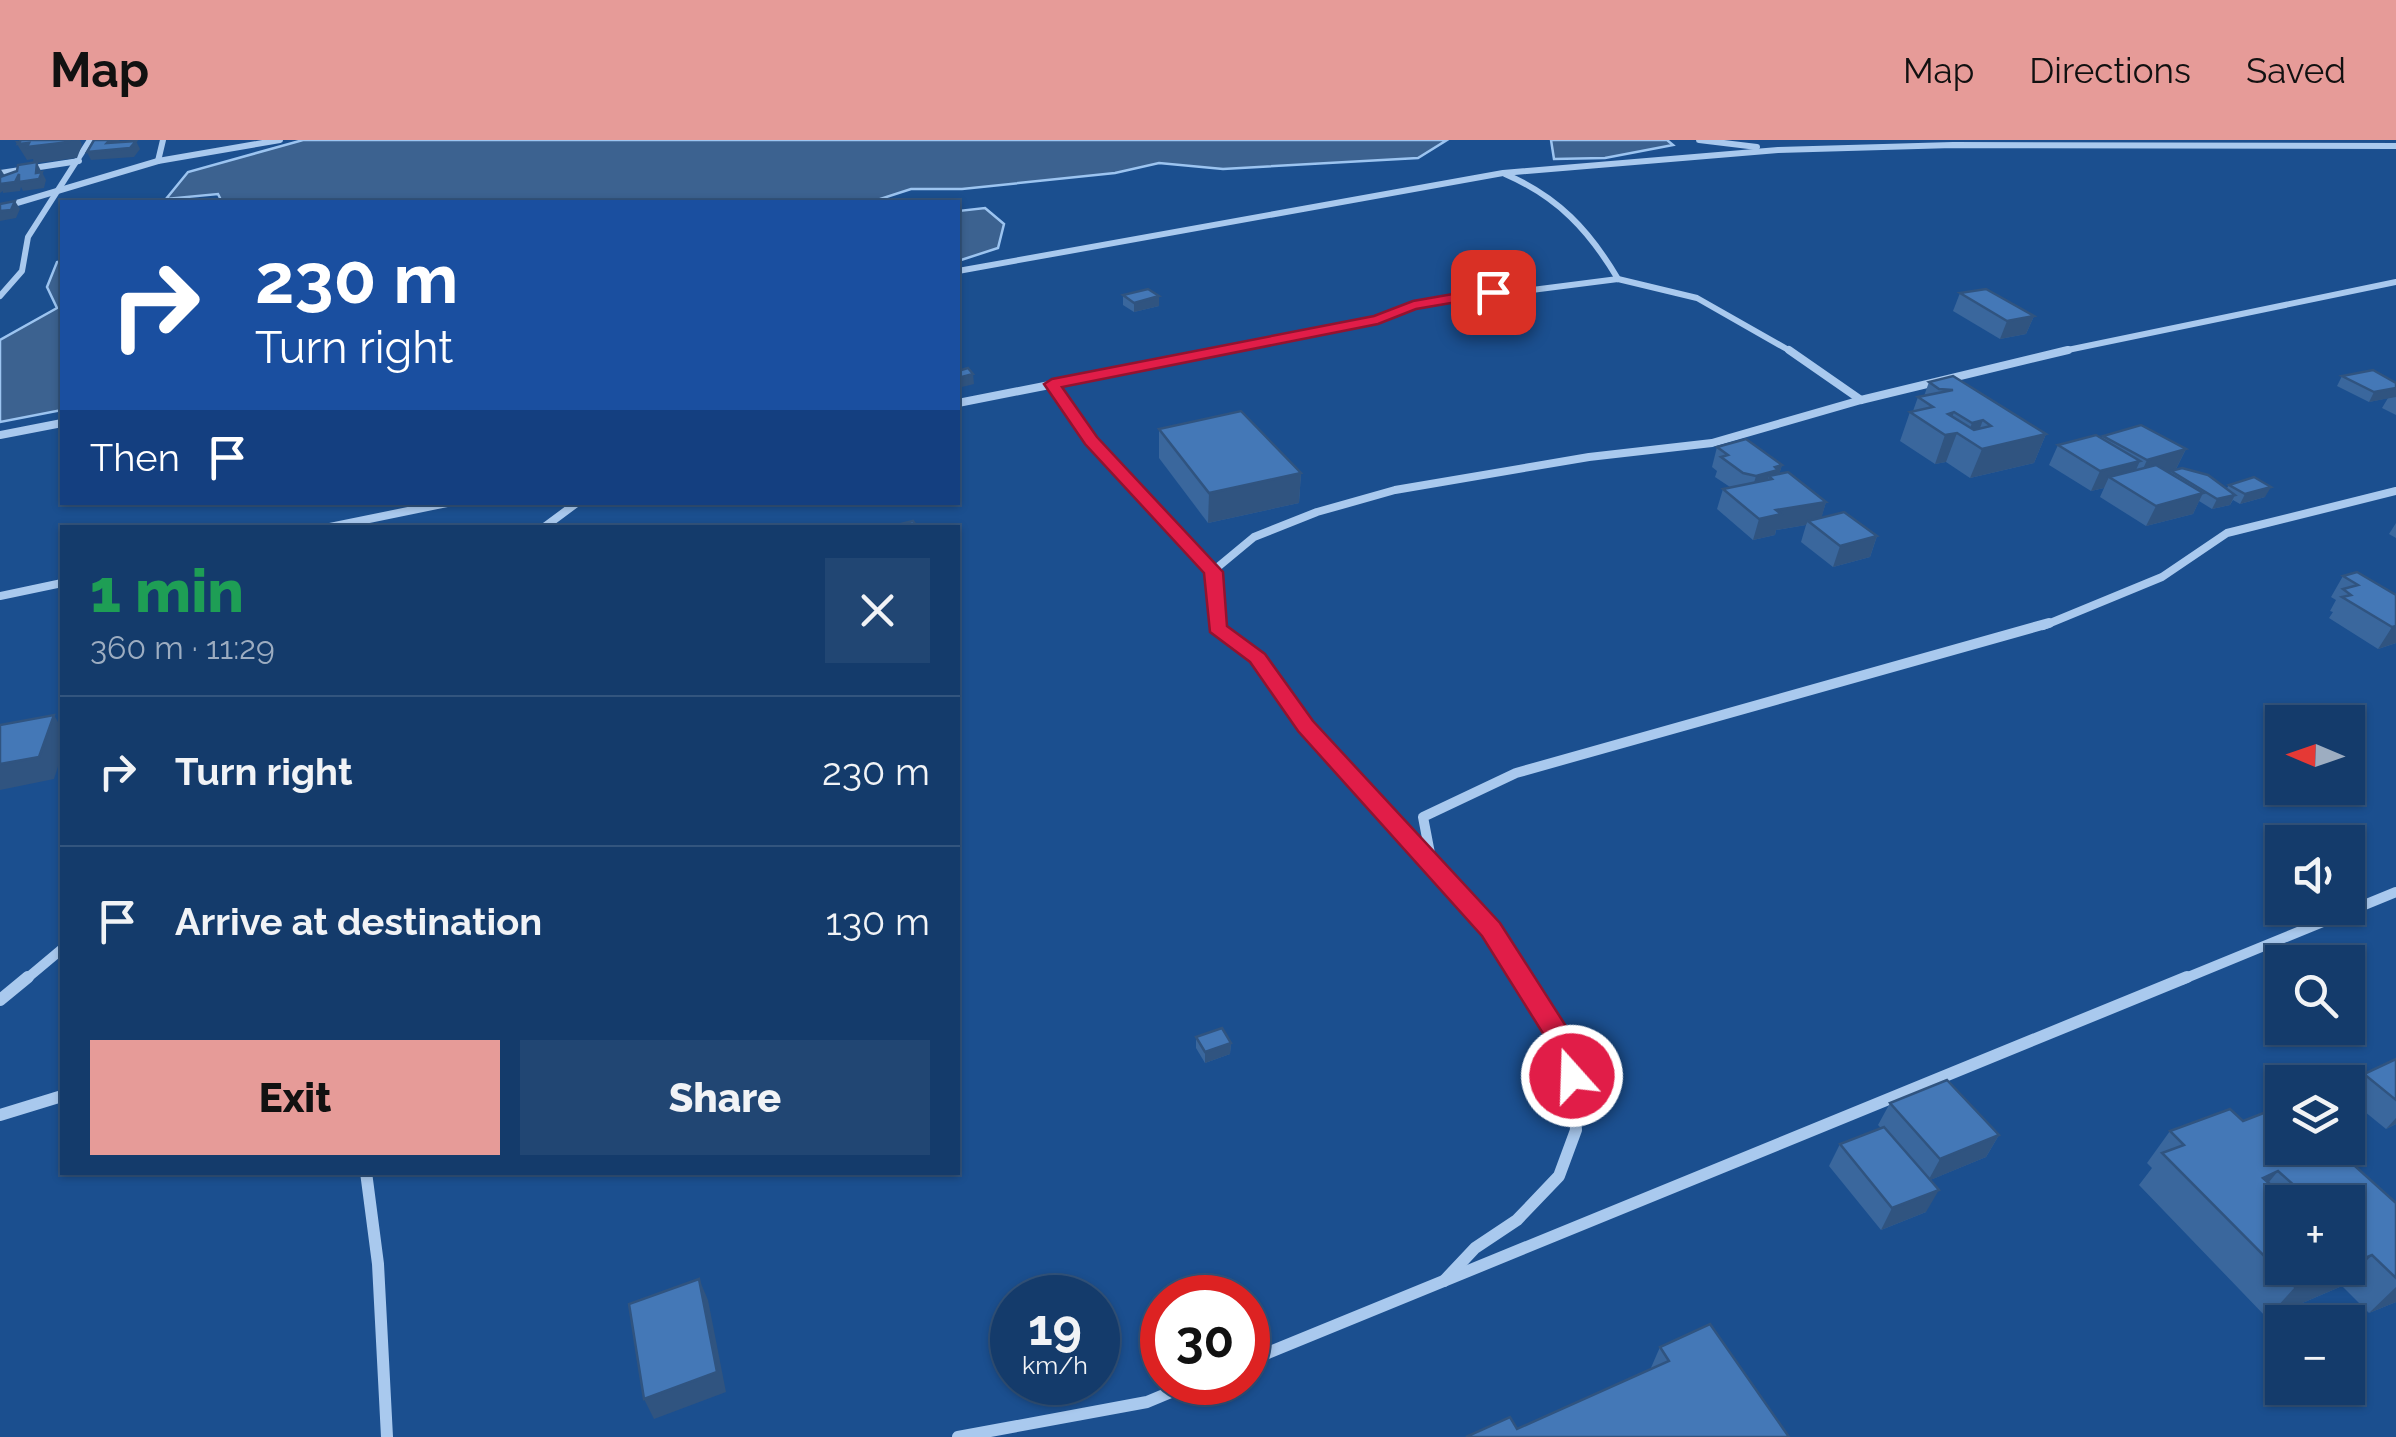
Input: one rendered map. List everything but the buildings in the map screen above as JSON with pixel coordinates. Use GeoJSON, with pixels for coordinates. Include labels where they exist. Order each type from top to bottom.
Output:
{"type":"FeatureCollection","features":[{"type":"Feature","properties":{"kind":"street"},"geometry":{"type":"LineString","coordinates":[[0,296],[22,271],[28,237],[90,140]]}},
{"type":"Feature","properties":{"kind":"street"},"geometry":{"type":"LineString","coordinates":[[158,161],[163,140]]}},
{"type":"Feature","properties":{"kind":"street"},"geometry":{"type":"LineString","coordinates":[[0,208],[158,161],[280,140]]}},
{"type":"Feature","properties":{"kind":"street"},"geometry":{"type":"LineString","coordinates":[[1700,140],[1778,150]]}},
{"type":"Feature","properties":{"kind":"street"},"geometry":{"type":"LineString","coordinates":[[1937,140],[1953,145]]}},
{"type":"Feature","properties":{"kind":"street"},"geometry":{"type":"LineString","coordinates":[[2236,140],[2246,146]]}},
{"type":"Feature","properties":{"kind":"street"},"geometry":{"type":"LineString","coordinates":[[960,271],[1503,173],[1778,150],[1953,145],[2396,146]]}},
{"type":"Feature","properties":{"kind":"street"},"geometry":{"type":"LineString","coordinates":[[0,172],[79,162]]}},
{"type":"Feature","properties":{"kind":"street"},"geometry":{"type":"LineString","coordinates":[[1503,173],[1560,200],[1595,240],[1618,279]]}},
{"type":"Feature","properties":{"kind":"street"},"geometry":{"type":"LineString","coordinates":[[960,403],[1378,320],[1413,306],[1493,292],[1618,279],[1697,298],[1776,341],[1860,400]]}},
{"type":"Feature","properties":{"kind":"street"},"geometry":{"type":"LineString","coordinates":[[1214,572],[1254,537],[1317,512],[1394,490],[1589,457],[1712,443],[1860,400],[2080,347],[2396,282]]}},
{"type":"Feature","properties":{"kind":"street"},"geometry":{"type":"LineString","coordinates":[[1052,384],[1090,440],[1214,572],[1217,628],[1258,658],[1305,726],[1491,929],[1562,1041],[1572,1076],[1576,1130],[1558,1176],[1517,1220],[1475,1248],[1444,1281]]}},
{"type":"Feature","properties":{"kind":"street"},"geometry":{"type":"LineString","coordinates":[[0,435],[60,422]]}},
{"type":"Feature","properties":{"kind":"street"},"geometry":{"type":"LineString","coordinates":[[1432,864],[1423,817],[1516,773],[2028,632],[2162,577],[2227,533],[2387,496],[2396,490]]}},
{"type":"Feature","properties":{"kind":"street"},"geometry":{"type":"LineString","coordinates":[[340,525],[437,505]]}},
{"type":"Feature","properties":{"kind":"street"},"geometry":{"type":"LineString","coordinates":[[546,525],[574,505]]}},
{"type":"Feature","properties":{"kind":"street"},"geometry":{"type":"LineString","coordinates":[[0,596],[60,582]]}},
{"type":"Feature","properties":{"kind":"street"},"geometry":{"type":"LineString","coordinates":[[1270,1352],[2396,892]]}},
{"type":"Feature","properties":{"kind":"street"},"geometry":{"type":"LineString","coordinates":[[0,1000],[60,951]]}},
{"type":"Feature","properties":{"kind":"street"},"geometry":{"type":"LineString","coordinates":[[0,1116],[60,1097]]}},
{"type":"Feature","properties":{"kind":"street"},"geometry":{"type":"LineString","coordinates":[[366,1175],[378,1264],[388,1437]]}},
{"type":"Feature","properties":{"kind":"street"},"geometry":{"type":"LineString","coordinates":[[958,1437],[1140,1403]]}},
{"type":"Feature","properties":{"kind":"water"},"geometry":{"type":"Polygon","coordinates":[[[303,140],[1447,140],[1418,158],[1223,169],[1159,163],[1115,173],[962,189],[911,189],[877,200],[221,200],[218,194],[166,199],[188,172],[303,140]]]}},
{"type":"Feature","properties":{"kind":"water"},"geometry":{"type":"Polygon","coordinates":[[[1551,140],[1667,140],[1673,145],[1605,158],[1554,159],[1551,140]]]}},
{"type":"Feature","properties":{"kind":"water"},"geometry":{"type":"Polygon","coordinates":[[[985,208],[1004,224],[998,248],[960,260],[960,211],[985,208]]]}},
{"type":"Feature","properties":{"kind":"water"},"geometry":{"type":"Polygon","coordinates":[[[60,261],[60,410],[0,422],[0,340],[57,308],[47,287],[60,261]]]}},
{"type":"Feature","properties":{"kind":"route"},"geometry":{"type":"LineString","coordinates":[[1493,292],[1413,306],[1378,320],[1052,384],[1090,440],[1214,572],[1217,628],[1258,658],[1305,726],[1491,929],[1562,1041],[1572,1076]]}}]}
